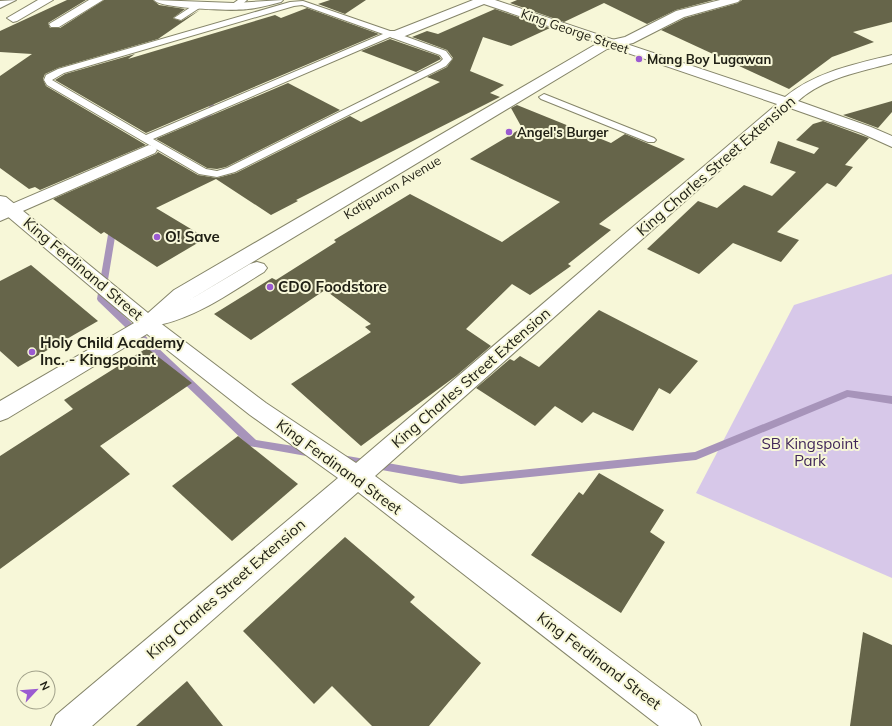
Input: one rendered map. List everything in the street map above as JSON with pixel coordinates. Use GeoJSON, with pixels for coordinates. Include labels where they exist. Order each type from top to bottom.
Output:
{"type":"FeatureCollection","features":[{"type":"Feature","properties":{"kind":"street"},"geometry":{"type":"LineString","coordinates":[[0,5],[10,0]]}},
{"type":"Feature","properties":{"kind":"street"},"geometry":{"type":"LineString","coordinates":[[13,18],[47,0]]}},
{"type":"Feature","properties":{"kind":"street"},"geometry":{"type":"LineString","coordinates":[[55,24],[98,0]]}},
{"type":"Feature","properties":{"kind":"street"},"geometry":{"type":"LineString","coordinates":[[160,0],[200,5],[234,7],[260,4],[276,0]]}},
{"type":"Feature","properties":{"kind":"street"},"geometry":{"type":"LineString","coordinates":[[394,34],[483,0]]}},
{"type":"Feature","properties":{"kind":"street","name":"King George Street"},"geometry":{"type":"LineString","coordinates":[[483,0],[622,44],[866,130],[892,142]]}},
{"type":"Feature","properties":{"kind":"street","name":"Katipunan Avenue"},"geometry":{"type":"LineString","coordinates":[[148,324],[181,295],[603,46],[622,44],[680,14],[708,5],[734,0]]}},
{"type":"Feature","properties":{"kind":"street","name":"Katipunan Avenue"},"geometry":{"type":"LineString","coordinates":[[0,412],[148,324],[194,306],[621,52],[622,44]]}},
{"type":"Feature","properties":{"kind":"street","name":"King Charles Street Extension"},"geometry":{"type":"LineString","coordinates":[[67,726],[789,103],[818,82],[839,73],[892,59]]}},
{"type":"Feature","properties":{"kind":"street"},"geometry":{"type":"LineString","coordinates":[[4,209],[151,145]]}},
{"type":"Feature","properties":{"kind":"street","name":"King Ferdinand Street"},"geometry":{"type":"LineString","coordinates":[[4,209],[148,324],[258,409],[357,477],[684,726]]}},
{"type":"Feature","properties":{"kind":"lane"},"geometry":{"type":"LineString","coordinates":[[234,7],[243,0]]}},
{"type":"Feature","properties":{"kind":"lane"},"geometry":{"type":"LineString","coordinates":[[298,3],[313,5],[394,34],[443,53],[448,59],[443,64],[224,173],[217,174],[203,172],[151,145],[50,83],[48,80],[49,77],[61,71],[298,3]]}},
{"type":"Feature","properties":{"kind":"lane"},"geometry":{"type":"LineString","coordinates":[[178,18],[200,5]]}},
{"type":"Feature","properties":{"kind":"lane"},"geometry":{"type":"LineString","coordinates":[[151,145],[394,34]]}},
{"type":"Feature","properties":{"kind":"lane"},"geometry":{"type":"LineString","coordinates":[[544,97],[651,140]]}},
{"type":"Feature","properties":{"kind":"green space","name":"SB Kingspoint Park"},"geometry":{"type":"Polygon","coordinates":[[[892,274],[892,578],[696,493],[794,305],[892,274]]]}},
{"type":"Feature","properties":{"kind":"building"},"geometry":{"type":"Polygon","coordinates":[[[67,0],[86,0],[48,23],[50,28],[60,28],[104,0],[153,0],[159,5],[185,9],[173,18],[181,21],[200,10],[158,39],[58,68],[45,74],[43,79],[46,86],[146,145],[40,190],[35,187],[29,189],[0,168],[0,76],[32,54],[0,52],[0,31],[67,0]]]}},
{"type":"Feature","properties":{"kind":"building"},"geometry":{"type":"Polygon","coordinates":[[[330,0],[366,0],[345,14],[318,4],[330,0]]]}},
{"type":"Feature","properties":{"kind":"building"},"geometry":{"type":"Polygon","coordinates":[[[517,0],[714,0],[676,10],[647,24],[604,3],[564,22],[510,3],[517,0]]]}},
{"type":"Feature","properties":{"kind":"building"},"geometry":{"type":"Polygon","coordinates":[[[742,0],[892,0],[892,22],[853,32],[874,42],[832,57],[789,89],[661,30],[685,18],[738,3],[742,0]]]}},
{"type":"Feature","properties":{"kind":"building"},"geometry":{"type":"Polygon","coordinates":[[[307,8],[379,34],[146,133],[55,80],[65,74],[135,54],[128,59],[275,15],[281,18],[307,8]]]}},
{"type":"Feature","properties":{"kind":"building"},"geometry":{"type":"Polygon","coordinates":[[[495,9],[550,28],[511,46],[483,37],[470,71],[504,85],[490,93],[500,97],[296,200],[298,201],[271,215],[216,179],[156,208],[206,238],[157,267],[104,232],[101,234],[53,199],[158,152],[198,175],[217,178],[236,173],[350,116],[361,122],[440,82],[427,77],[447,67],[453,58],[447,50],[412,37],[427,31],[438,34],[495,9]]]}},
{"type":"Feature","properties":{"kind":"building"},"geometry":{"type":"Polygon","coordinates":[[[390,39],[439,56],[441,59],[416,72],[361,51],[390,39]]]}},
{"type":"Feature","properties":{"kind":"building"},"geometry":{"type":"Polygon","coordinates":[[[288,83],[340,110],[226,167],[217,169],[207,168],[156,139],[288,83]]]}},
{"type":"Feature","properties":{"kind":"building"},"geometry":{"type":"Polygon","coordinates":[[[892,101],[892,112],[878,128],[843,115],[892,101]]]}},
{"type":"Feature","properties":{"kind":"building"},"geometry":{"type":"Polygon","coordinates":[[[517,105],[611,143],[625,134],[685,159],[599,224],[611,230],[568,264],[571,266],[530,295],[512,284],[466,329],[491,346],[456,376],[361,446],[291,384],[371,332],[365,327],[371,324],[325,290],[251,340],[214,314],[272,278],[276,280],[336,242],[334,240],[410,194],[502,242],[560,202],[470,159],[522,128],[511,108],[517,105]]]}},
{"type":"Feature","properties":{"kind":"building"},"geometry":{"type":"Polygon","coordinates":[[[823,121],[869,138],[845,165],[853,167],[836,187],[827,183],[777,232],[799,240],[781,262],[733,243],[699,274],[647,249],[698,201],[717,208],[744,185],[772,196],[796,172],[770,163],[778,141],[814,154],[819,148],[796,140],[813,124],[823,121]]]}},
{"type":"Feature","properties":{"kind":"building","name":"Holy Child Academy Inc. - Kingspoint"},"geometry":{"type":"Polygon","coordinates":[[[31,265],[98,321],[18,367],[0,351],[0,281],[31,265]]]}},
{"type":"Feature","properties":{"kind":"building"},"geometry":{"type":"Polygon","coordinates":[[[599,310],[698,361],[670,394],[659,388],[633,431],[593,412],[582,423],[555,406],[535,426],[476,388],[510,359],[514,361],[520,356],[539,367],[599,310]]]}},
{"type":"Feature","properties":{"kind":"building"},"geometry":{"type":"Polygon","coordinates":[[[147,348],[192,383],[100,446],[130,474],[0,569],[0,456],[73,409],[64,400],[147,348]]]}},
{"type":"Feature","properties":{"kind":"building"},"geometry":{"type":"Polygon","coordinates":[[[238,436],[298,484],[232,541],[172,486],[238,436]]]}},
{"type":"Feature","properties":{"kind":"building"},"geometry":{"type":"Polygon","coordinates":[[[599,473],[664,510],[650,532],[665,542],[621,613],[531,555],[579,492],[583,495],[599,473]]]}},
{"type":"Feature","properties":{"kind":"building"},"geometry":{"type":"Polygon","coordinates":[[[345,537],[415,597],[410,602],[481,663],[429,726],[372,726],[332,686],[314,704],[243,631],[345,537]]]}},
{"type":"Feature","properties":{"kind":"building"},"geometry":{"type":"Polygon","coordinates":[[[863,632],[892,645],[892,726],[850,726],[863,632]]]}},
{"type":"Feature","properties":{"kind":"building"},"geometry":{"type":"Polygon","coordinates":[[[187,681],[223,726],[136,726],[187,681]]]}},
{"type":"Feature","properties":{"kind":"waterway"},"geometry":{"type":"LineString","coordinates":[[196,126],[216,109],[203,98]]}},
{"type":"Feature","properties":{"kind":"waterway"},"geometry":{"type":"LineString","coordinates":[[113,225],[101,299],[253,443],[312,453]]}},
{"type":"Feature","properties":{"kind":"waterway"},"geometry":{"type":"LineString","coordinates":[[342,459],[461,480],[696,456],[847,393],[892,400]]}},
{"type":"Feature","properties":{"kind":"place","name":"Mang Boy Lugawan"},"geometry":{"type":"Point","coordinates":[639,59]}},
{"type":"Feature","properties":{"kind":"place","name":"Angel's Burger"},"geometry":{"type":"Point","coordinates":[509,132]}},
{"type":"Feature","properties":{"kind":"place","name":"O! Save"},"geometry":{"type":"Point","coordinates":[157,237]}},
{"type":"Feature","properties":{"kind":"place","name":"CDO Foodstore"},"geometry":{"type":"Point","coordinates":[270,287]}},
{"type":"Feature","properties":{"kind":"place","name":"Holy Child Academy Inc. - Kingspoint"},"geometry":{"type":"Point","coordinates":[32,352]}}]}
